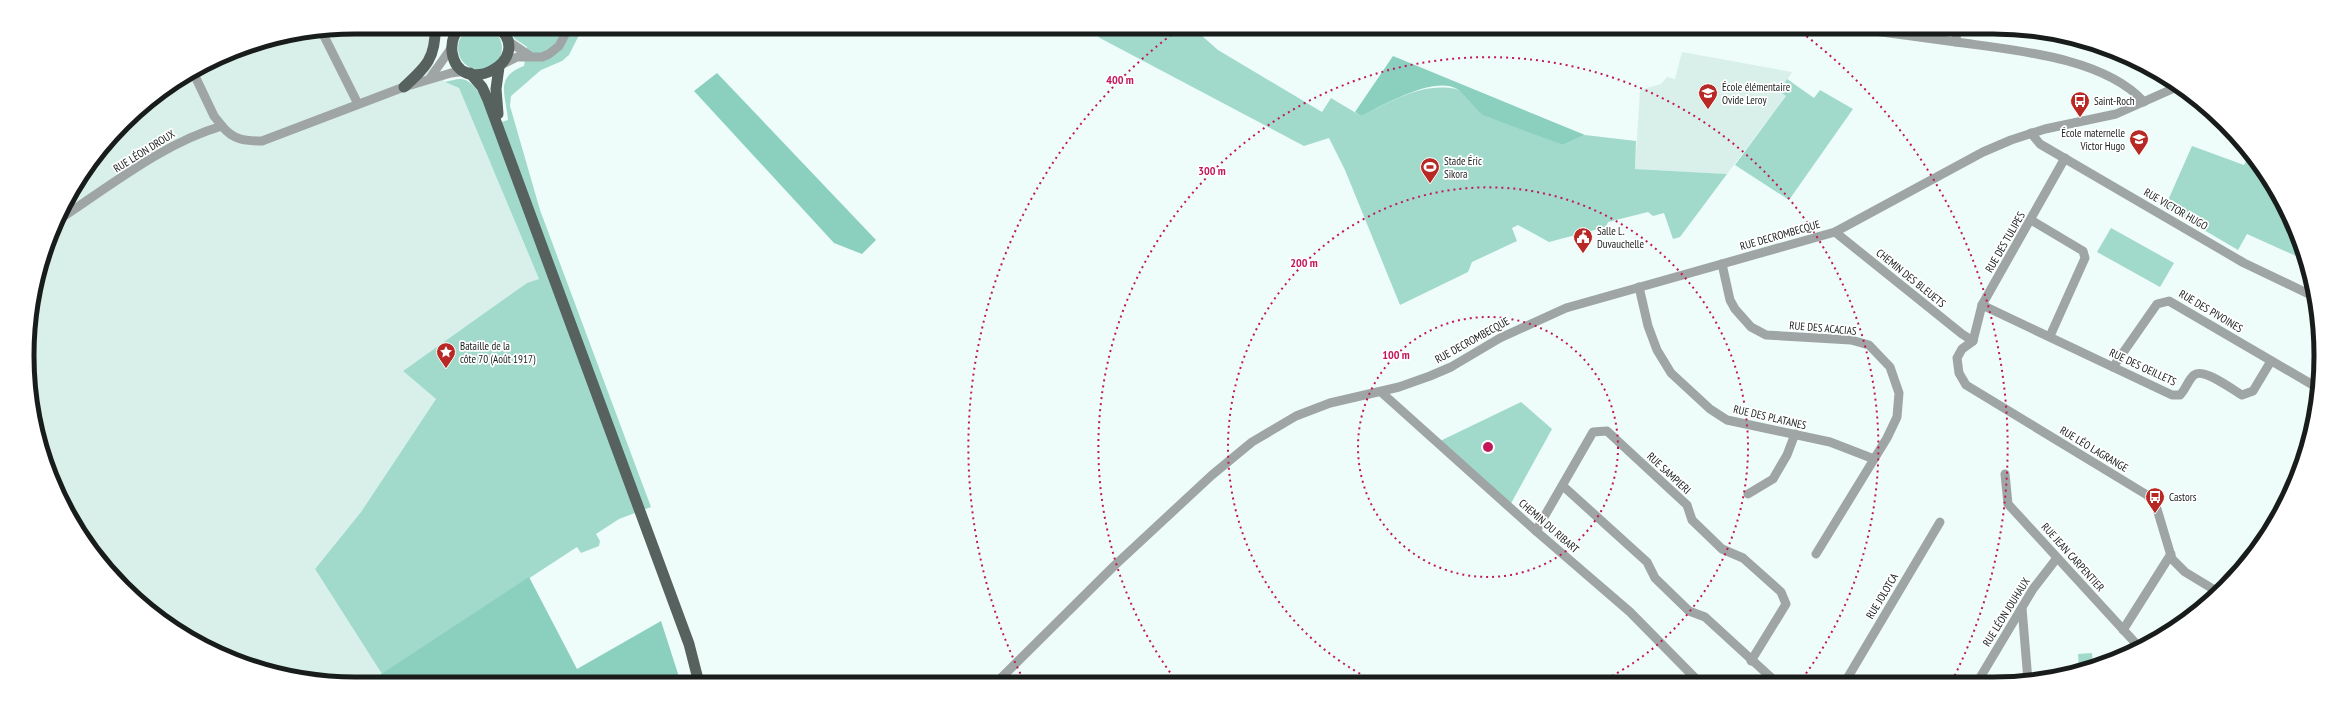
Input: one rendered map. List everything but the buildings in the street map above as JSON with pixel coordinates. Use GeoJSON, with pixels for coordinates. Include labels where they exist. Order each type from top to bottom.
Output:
{"type":"FeatureCollection","features":[{"type":"Feature","properties":{"kind":"main road"},"geometry":{"type":"LineString","coordinates":[[404,87],[429,62],[434,49],[435,34]]}},
{"type":"Feature","properties":{"kind":"main road"},"geometry":{"type":"LineString","coordinates":[[499,129],[496,88],[500,66],[507,50],[502,34]]}},
{"type":"Feature","properties":{"kind":"main road"},"geometry":{"type":"LineString","coordinates":[[454,37],[455,61],[482,87],[499,129],[689,644],[697,677]]}},
{"type":"Feature","properties":{"kind":"main road"},"geometry":{"type":"LineString","coordinates":[[468,72],[482,75],[500,66]]}},
{"type":"Feature","properties":{"kind":"street"},"geometry":{"type":"LineString","coordinates":[[504,34],[511,43],[530,56]]}},
{"type":"Feature","properties":{"kind":"street"},"geometry":{"type":"LineString","coordinates":[[500,66],[517,57],[542,57],[549,54],[559,46],[565,34]]}},
{"type":"Feature","properties":{"kind":"street"},"geometry":{"type":"LineString","coordinates":[[1897,34],[2065,59],[2125,84],[2144,102]]}},
{"type":"Feature","properties":{"kind":"street"},"geometry":{"type":"LineString","coordinates":[[1956,42],[1957,34]]}},
{"type":"Feature","properties":{"kind":"street"},"geometry":{"type":"LineString","coordinates":[[325,36],[358,104]]}},
{"type":"Feature","properties":{"kind":"street"},"geometry":{"type":"LineString","coordinates":[[430,78],[454,37]]}},
{"type":"Feature","properties":{"kind":"street"},"geometry":{"type":"LineString","coordinates":[[195,77],[214,116],[228,134],[243,141],[262,141],[430,78],[468,72]]}},
{"type":"Feature","properties":{"kind":"street","name":"RUE DECROMBECQUE"},"geometry":{"type":"LineString","coordinates":[[1002,677],[1114,566],[1252,442],[1296,416],[1330,403],[1381,392],[1430,376],[1452,367],[1500,338],[1546,316],[1570,307],[1835,232],[1983,152],[2031,133],[2100,119],[2172,89]]}},
{"type":"Feature","properties":{"kind":"street","name":"RUE LÉON DROUX"},"geometry":{"type":"LineString","coordinates":[[66,215],[179,142],[222,126]]}},
{"type":"Feature","properties":{"kind":"street","name":"RUE VICTOR HUGO"},"geometry":{"type":"LineString","coordinates":[[2031,133],[2040,144],[2244,263],[2308,294]]}},
{"type":"Feature","properties":{"kind":"street","name":"RUE DES TULIPES"},"geometry":{"type":"LineString","coordinates":[[1972,341],[1982,305],[2032,220],[2065,158]]}},
{"type":"Feature","properties":{"kind":"street"},"geometry":{"type":"LineString","coordinates":[[2032,220],[2083,251],[2084,258],[2050,336]]}},
{"type":"Feature","properties":{"kind":"street","name":"CHEMIN DES BLEUETS"},"geometry":{"type":"LineString","coordinates":[[1835,232],[1972,341]]}},
{"type":"Feature","properties":{"kind":"street","name":"RUE DES ACACIAS"},"geometry":{"type":"LineString","coordinates":[[1722,264],[1730,300],[1735,309],[1751,327],[1766,335],[1851,340],[1869,345],[1890,367],[1899,393],[1897,417],[1874,459],[1816,554]]}},
{"type":"Feature","properties":{"kind":"street","name":"RUE DES PLATANES"},"geometry":{"type":"LineString","coordinates":[[1639,287],[1648,326],[1657,350],[1671,373],[1704,404],[1727,420],[1830,442],[1874,459]]}},
{"type":"Feature","properties":{"kind":"street","name":"RUE DES PIVOINES"},"geometry":{"type":"LineString","coordinates":[[2113,367],[2157,304],[2163,300],[2169,301],[2312,385]]}},
{"type":"Feature","properties":{"kind":"street","name":"RUE DES OEILLETS"},"geometry":{"type":"LineString","coordinates":[[1982,305],[2172,395],[2180,395],[2186,390],[2194,375],[2200,372],[2207,374],[2242,395],[2253,391],[2271,361]]}},
{"type":"Feature","properties":{"kind":"street","name":"RUE LÉO LAGRANGE"},"geometry":{"type":"LineString","coordinates":[[1972,341],[1962,349],[1956,358],[1959,372],[1966,385],[2147,495],[2153,500],[2157,509],[2172,559],[2185,572],[2213,589]]}},
{"type":"Feature","properties":{"kind":"street","name":"CHEMIN DU RIBART"},"geometry":{"type":"LineString","coordinates":[[1381,392],[1536,531],[1630,612],[1694,677]]}},
{"type":"Feature","properties":{"kind":"street","name":"RUE SAMPIERI"},"geometry":{"type":"LineString","coordinates":[[1536,531],[1593,432],[1607,431],[1687,505],[1692,520],[1722,549],[1743,558],[1781,592],[1786,604],[1751,661]]}},
{"type":"Feature","properties":{"kind":"street"},"geometry":{"type":"LineString","coordinates":[[1748,494],[1773,479],[1787,455],[1795,434]]}},
{"type":"Feature","properties":{"kind":"street","name":"RUE JEAN CARPENTIER"},"geometry":{"type":"LineString","coordinates":[[2005,474],[2008,504],[2136,643]]}},
{"type":"Feature","properties":{"kind":"street"},"geometry":{"type":"LineString","coordinates":[[1563,486],[1647,562],[1655,578],[1689,611],[1705,617],[1770,677]]}},
{"type":"Feature","properties":{"kind":"street","name":"RUE JOLOTCA"},"geometry":{"type":"LineString","coordinates":[[1848,677],[1940,522]]}},
{"type":"Feature","properties":{"kind":"street"},"geometry":{"type":"LineString","coordinates":[[2124,630],[2171,554]]}},
{"type":"Feature","properties":{"kind":"street","name":"RUE LÉON JOUHAUX"},"geometry":{"type":"LineString","coordinates":[[1980,677],[2033,590],[2057,558]]}},
{"type":"Feature","properties":{"kind":"street"},"geometry":{"type":"LineString","coordinates":[[2022,608],[2027,675]]}},
{"type":"Feature","properties":{"kind":"shaded area"},"geometry":{"type":"Polygon","coordinates":[[[430,34],[431,45],[427,58],[445,82],[459,88],[539,279],[527,284],[403,371],[436,399],[361,512],[315,569],[382,674],[377,677],[356,677],[314,674],[272,666],[232,653],[177,623],[160,611],[128,583],[100,551],[88,534],[58,479],[40,418],[35,377],[35,334],[40,293],[45,272],[58,232],[67,213],[88,177],[100,160],[128,128],[160,100],[177,88],[213,67],[232,58],[272,45],[293,40],[334,35],[430,34]]]}},
{"type":"Feature","properties":{"kind":"shaded area","name":"École élémentaire Ovide Leroy"},"geometry":{"type":"Polygon","coordinates":[[[1682,52],[1792,72],[1780,92],[1786,96],[1727,174],[1635,169],[1640,90],[1661,84],[1667,77],[1675,79],[1682,52]]]}},
{"type":"Feature","properties":{"kind":"green space"},"geometry":{"type":"Polygon","coordinates":[[[462,34],[498,34],[502,44],[501,57],[496,64],[489,69],[471,69],[464,64],[459,57],[458,44],[462,34]]]}},
{"type":"Feature","properties":{"kind":"green space"},"geometry":{"type":"Polygon","coordinates":[[[513,34],[580,34],[569,55],[562,61],[541,70],[511,96],[510,106],[540,210],[651,507],[619,519],[596,534],[600,541],[599,546],[581,553],[577,547],[382,674],[315,569],[361,512],[436,399],[403,371],[527,283],[539,279],[459,88],[445,82],[461,79],[472,85],[481,97],[492,125],[508,120],[504,95],[505,81],[515,70],[524,66],[527,47],[514,38],[513,34]]]}},
{"type":"Feature","properties":{"kind":"green space"},"geometry":{"type":"Polygon","coordinates":[[[1101,34],[1200,34],[1218,50],[1322,112],[1331,98],[1361,116],[1395,99],[1418,91],[1431,88],[1456,89],[1539,135],[1563,145],[1585,135],[1636,141],[1635,169],[1727,174],[1680,237],[1673,239],[1664,213],[1653,216],[1648,212],[1608,222],[1606,227],[1549,242],[1518,225],[1512,228],[1517,241],[1472,262],[1468,272],[1400,305],[1345,170],[1329,138],[1304,146],[1098,37],[1101,34]]]}},
{"type":"Feature","properties":{"kind":"green space"},"geometry":{"type":"Polygon","coordinates":[[[1393,56],[1585,135],[1563,145],[1483,115],[1461,92],[1447,86],[1435,86],[1422,89],[1395,99],[1361,116],[1355,112],[1393,56]]]}},
{"type":"Feature","properties":{"kind":"green space"},"geometry":{"type":"Polygon","coordinates":[[[717,73],[876,240],[862,254],[834,243],[694,91],[717,73]]]}},
{"type":"Feature","properties":{"kind":"green space"},"geometry":{"type":"Polygon","coordinates":[[[1787,79],[1814,98],[1820,90],[1853,109],[1789,200],[1735,165],[1786,96],[1780,92],[1787,79]]]}},
{"type":"Feature","properties":{"kind":"green space"},"geometry":{"type":"Polygon","coordinates":[[[2192,146],[2244,165],[2247,159],[2260,177],[2281,213],[2290,232],[2299,257],[2247,234],[2238,250],[2165,207],[2192,146]]]}},
{"type":"Feature","properties":{"kind":"green space"},"geometry":{"type":"Polygon","coordinates":[[[2111,228],[2174,263],[2160,287],[2097,252],[2111,228]]]}},
{"type":"Feature","properties":{"kind":"green space"},"geometry":{"type":"Polygon","coordinates":[[[1521,402],[1552,429],[1509,507],[1438,442],[1521,402]]]}},
{"type":"Feature","properties":{"kind":"green space"},"geometry":{"type":"Polygon","coordinates":[[[529,577],[577,669],[661,621],[679,677],[377,677],[529,577]]]}},
{"type":"Feature","properties":{"kind":"green space"},"geometry":{"type":"Polygon","coordinates":[[[2092,653],[2093,661],[2079,665],[2078,654],[2092,653]]]}},
{"type":"Feature","properties":{"kind":"place","name":"École élémentaire Ovide Leroy"},"geometry":{"type":"Point","coordinates":[1708,110]}},
{"type":"Feature","properties":{"kind":"place","name":"Saint-Roch"},"geometry":{"type":"Point","coordinates":[2080,118]}},
{"type":"Feature","properties":{"kind":"place","name":"École maternelle Victor Hugo"},"geometry":{"type":"Point","coordinates":[2139,156]}},
{"type":"Feature","properties":{"kind":"place","name":"Stade Éric Sikora"},"geometry":{"type":"Point","coordinates":[1430,184]}},
{"type":"Feature","properties":{"kind":"place","name":"Salle L. Duvauchelle"},"geometry":{"type":"Point","coordinates":[1583,254]}},
{"type":"Feature","properties":{"kind":"place","name":"Bataille de la côte 70 (Août 1917)"},"geometry":{"type":"Point","coordinates":[446,369]}},
{"type":"Feature","properties":{"kind":"place","name":"Castors"},"geometry":{"type":"Point","coordinates":[2155,514]}}]}
